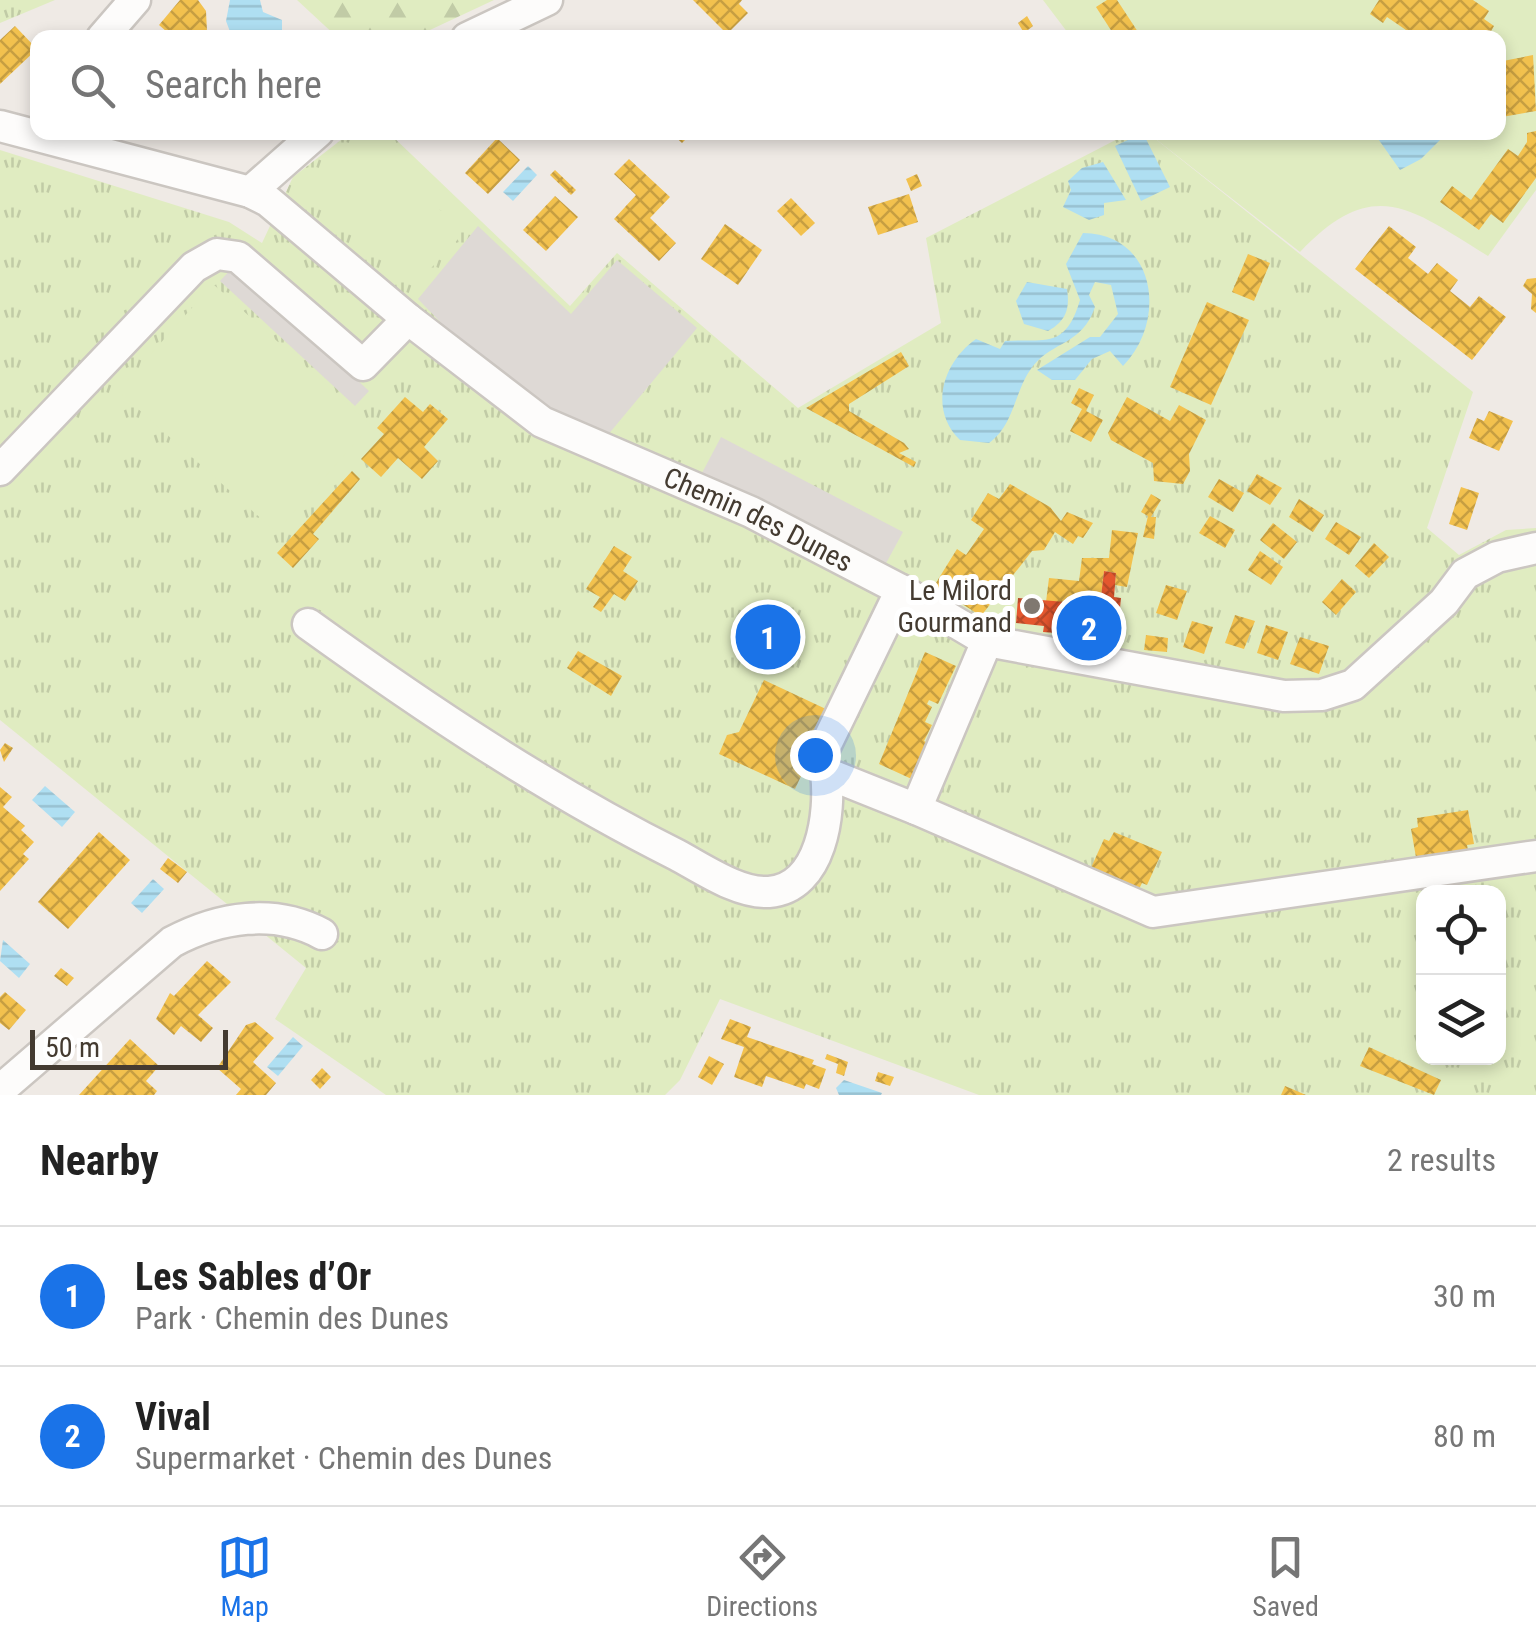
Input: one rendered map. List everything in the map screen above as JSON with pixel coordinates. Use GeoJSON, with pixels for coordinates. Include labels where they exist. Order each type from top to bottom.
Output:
{"type":"FeatureCollection","features":[{"type":"Feature","properties":{"kind":"street"},"geometry":{"type":"LineString","coordinates":[[109,30],[135,0]]}},
{"type":"Feature","properties":{"kind":"street"},"geometry":{"type":"LineString","coordinates":[[484,30],[548,0]]}},
{"type":"Feature","properties":{"kind":"street","name":"Chemin des Dunes"},"geometry":{"type":"LineString","coordinates":[[76,140],[250,192],[286,212],[408,320],[542,422],[751,512],[900,590],[987,641],[1284,696],[1322,695],[1353,685],[1376,666],[1444,602],[1464,574],[1496,557],[1536,548]]}},
{"type":"Feature","properties":{"kind":"street"},"geometry":{"type":"LineString","coordinates":[[250,192],[309,140]]}},
{"type":"Feature","properties":{"kind":"street"},"geometry":{"type":"LineString","coordinates":[[0,470],[194,267],[218,254],[238,257],[363,365],[408,320]]}},
{"type":"Feature","properties":{"kind":"street"},"geometry":{"type":"LineString","coordinates":[[308,624],[578,806],[734,884],[770,892],[796,880],[821,846],[830,806],[820,757],[900,590]]}},
{"type":"Feature","properties":{"kind":"street"},"geometry":{"type":"LineString","coordinates":[[916,809],[987,641]]}},
{"type":"Feature","properties":{"kind":"street"},"geometry":{"type":"LineString","coordinates":[[826,773],[1153,912],[1536,856]]}},
{"type":"Feature","properties":{"kind":"street"},"geometry":{"type":"LineString","coordinates":[[0,1090],[172,942],[201,927],[265,917],[302,924],[322,934]]}},
{"type":"Feature","properties":{"kind":"green space"},"geometry":{"type":"Polygon","coordinates":[[[0,0],[55,0],[0,23],[0,0]]]}},
{"type":"Feature","properties":{"kind":"green space"},"geometry":{"type":"Polygon","coordinates":[[[297,0],[494,0],[430,30],[329,30],[297,0]]]}},
{"type":"Feature","properties":{"kind":"green space"},"geometry":{"type":"Polygon","coordinates":[[[1043,0],[1536,0],[1536,190],[1488,256],[1437,225],[1393,207],[1350,213],[1300,252],[1157,140],[1506,140],[1506,30],[1066,30],[1043,0]]]}},
{"type":"Feature","properties":{"kind":"green space"},"geometry":{"type":"Polygon","coordinates":[[[341,140],[396,140],[570,306],[617,253],[798,408],[941,323],[926,238],[1115,140],[1157,140],[1473,392],[1427,528],[1459,555],[1506,530],[1536,528],[1536,1095],[979,1095],[720,999],[680,1080],[665,1095],[386,1095],[275,1019],[306,968],[0,720],[0,150],[229,222],[262,243],[293,177],[341,140]]]}},
{"type":"Feature","properties":{"kind":"green space"},"geometry":{"type":"Polygon","coordinates":[[[361,142],[370,142],[460,229],[460,237],[421,279],[414,279],[323,191],[322,183],[361,142]]]}},
{"type":"Feature","properties":{"kind":"green space"},"geometry":{"type":"Polygon","coordinates":[[[213,284],[371,425],[276,532],[118,391],[213,284]]]}},
{"type":"Feature","properties":{"kind":"shaded area"},"geometry":{"type":"Polygon","coordinates":[[[478,226],[571,314],[617,260],[697,328],[602,442],[512,396],[418,299],[478,226]]]}},
{"type":"Feature","properties":{"kind":"shaded area"},"geometry":{"type":"Polygon","coordinates":[[[234,266],[369,391],[355,406],[220,281],[234,266]]]}},
{"type":"Feature","properties":{"kind":"shaded area"},"geometry":{"type":"Polygon","coordinates":[[[721,437],[903,532],[884,567],[702,473],[721,437]]]}},
{"type":"Feature","properties":{"kind":"water"},"geometry":{"type":"Polygon","coordinates":[[[230,0],[260,0],[263,12],[282,20],[282,30],[229,30],[226,21],[230,0]]]}},
{"type":"Feature","properties":{"kind":"water"},"geometry":{"type":"Polygon","coordinates":[[[1128,140],[1146,140],[1170,187],[1141,201],[1115,146],[1128,140]]]}},
{"type":"Feature","properties":{"kind":"water"},"geometry":{"type":"Polygon","coordinates":[[[1379,140],[1440,140],[1421,159],[1400,170],[1379,140]]]}},
{"type":"Feature","properties":{"kind":"water"},"geometry":{"type":"Polygon","coordinates":[[[1103,162],[1126,200],[1104,203],[1104,215],[1089,220],[1063,207],[1071,190],[1068,181],[1082,168],[1103,162]]]}},
{"type":"Feature","properties":{"kind":"water"},"geometry":{"type":"Polygon","coordinates":[[[528,166],[537,175],[513,201],[503,192],[528,166]]]}},
{"type":"Feature","properties":{"kind":"water"},"geometry":{"type":"Polygon","coordinates":[[[1083,233],[1108,237],[1140,263],[1149,304],[1146,326],[1137,347],[1123,366],[1110,351],[1092,359],[1075,380],[1052,380],[1037,370],[1090,337],[1100,337],[1118,314],[1111,285],[1095,282],[1089,295],[1095,307],[1083,329],[1033,366],[998,436],[989,443],[960,440],[950,428],[942,400],[955,360],[976,339],[1000,349],[1005,341],[1042,340],[1060,335],[1080,300],[1066,264],[1083,233]]]}},
{"type":"Feature","properties":{"kind":"water"},"geometry":{"type":"Polygon","coordinates":[[[1027,282],[1067,289],[1065,314],[1048,331],[1024,324],[1016,301],[1027,282]]]}},
{"type":"Feature","properties":{"kind":"water"},"geometry":{"type":"Polygon","coordinates":[[[45,786],[75,812],[62,827],[32,800],[45,786]]]}},
{"type":"Feature","properties":{"kind":"water"},"geometry":{"type":"Polygon","coordinates":[[[153,879],[164,889],[142,913],[131,903],[153,879]]]}},
{"type":"Feature","properties":{"kind":"water"},"geometry":{"type":"Polygon","coordinates":[[[3,940],[30,964],[19,978],[0,961],[3,940]]]}},
{"type":"Feature","properties":{"kind":"water"},"geometry":{"type":"Polygon","coordinates":[[[293,1037],[303,1046],[278,1076],[267,1067],[293,1037]]]}},
{"type":"Feature","properties":{"kind":"water"},"geometry":{"type":"Polygon","coordinates":[[[844,1080],[882,1093],[839,1095],[836,1088],[844,1080]]]}},
{"type":"Feature","properties":{"kind":"building: Homes"},"geometry":{"type":"Polygon","coordinates":[[[180,0],[198,0],[206,11],[207,30],[165,30],[159,25],[180,0]]]}},
{"type":"Feature","properties":{"kind":"building: Homes"},"geometry":{"type":"Polygon","coordinates":[[[693,0],[742,0],[739,4],[748,13],[731,30],[723,30],[693,0]]]}},
{"type":"Feature","properties":{"kind":"building: Homes"},"geometry":{"type":"Polygon","coordinates":[[[1107,0],[1117,0],[1137,30],[1111,30],[1096,7],[1107,0]]]}},
{"type":"Feature","properties":{"kind":"building: Homes"},"geometry":{"type":"Polygon","coordinates":[[[1379,0],[1473,0],[1489,11],[1484,19],[1494,26],[1492,30],[1406,30],[1387,17],[1383,23],[1370,14],[1379,0]]]}},
{"type":"Feature","properties":{"kind":"building: Homes"},"geometry":{"type":"Polygon","coordinates":[[[1027,16],[1033,26],[1022,30],[1018,23],[1027,16]]]}},
{"type":"Feature","properties":{"kind":"building: Homes"},"geometry":{"type":"Polygon","coordinates":[[[15,26],[30,42],[30,56],[0,84],[0,40],[15,26]]]}},
{"type":"Feature","properties":{"kind":"building: Homes"},"geometry":{"type":"Polygon","coordinates":[[[1533,55],[1536,111],[1506,116],[1506,60],[1533,55]]]}},
{"type":"Feature","properties":{"kind":"building: Homes"},"geometry":{"type":"Polygon","coordinates":[[[1536,131],[1536,178],[1503,223],[1491,214],[1479,230],[1440,202],[1452,186],[1471,200],[1508,149],[1518,156],[1527,142],[1527,133],[1536,131]]]}},
{"type":"Feature","properties":{"kind":"building: Homes"},"geometry":{"type":"Polygon","coordinates":[[[495,140],[520,160],[488,194],[465,173],[495,140]]]}},
{"type":"Feature","properties":{"kind":"building: Homes"},"geometry":{"type":"Polygon","coordinates":[[[629,159],[670,197],[650,218],[676,243],[659,261],[614,219],[636,195],[614,174],[629,159]]]}},
{"type":"Feature","properties":{"kind":"building: Homes"},"geometry":{"type":"Polygon","coordinates":[[[555,170],[576,190],[571,195],[550,175],[555,170]]]}},
{"type":"Feature","properties":{"kind":"building: Homes"},"geometry":{"type":"Polygon","coordinates":[[[917,174],[922,186],[911,191],[906,179],[917,174]]]}},
{"type":"Feature","properties":{"kind":"building: Homes"},"geometry":{"type":"Polygon","coordinates":[[[909,194],[918,222],[878,235],[868,207],[909,194]]]}},
{"type":"Feature","properties":{"kind":"building: Homes"},"geometry":{"type":"Polygon","coordinates":[[[555,196],[578,217],[546,251],[523,230],[555,196]]]}},
{"type":"Feature","properties":{"kind":"building: Homes"},"geometry":{"type":"Polygon","coordinates":[[[791,198],[815,223],[801,236],[777,211],[791,198]]]}},
{"type":"Feature","properties":{"kind":"building: Homes"},"geometry":{"type":"Polygon","coordinates":[[[725,224],[762,250],[738,285],[701,259],[725,224]]]}},
{"type":"Feature","properties":{"kind":"building: Homes"},"geometry":{"type":"Polygon","coordinates":[[[1389,226],[1416,247],[1408,258],[1428,274],[1437,263],[1458,280],[1450,291],[1470,307],[1479,296],[1506,317],[1472,360],[1355,269],[1389,226]]]}},
{"type":"Feature","properties":{"kind":"building: Homes"},"geometry":{"type":"Polygon","coordinates":[[[1248,254],[1270,263],[1254,301],[1232,292],[1248,254]]]}},
{"type":"Feature","properties":{"kind":"building: Homes"},"geometry":{"type":"Polygon","coordinates":[[[1536,278],[1536,313],[1531,309],[1532,294],[1523,286],[1527,279],[1536,278]]]}},
{"type":"Feature","properties":{"kind":"building: Homes"},"geometry":{"type":"Polygon","coordinates":[[[1207,302],[1249,320],[1211,405],[1170,387],[1207,302]]]}},
{"type":"Feature","properties":{"kind":"building: Homes"},"geometry":{"type":"Polygon","coordinates":[[[901,352],[909,366],[849,404],[849,411],[904,443],[909,449],[899,453],[916,462],[914,467],[806,408],[901,352]]]}},
{"type":"Feature","properties":{"kind":"building: Homes"},"geometry":{"type":"Polygon","coordinates":[[[1079,388],[1094,395],[1086,411],[1103,420],[1091,442],[1070,431],[1082,409],[1071,403],[1079,388]]]}},
{"type":"Feature","properties":{"kind":"building: Homes"},"geometry":{"type":"Polygon","coordinates":[[[405,397],[423,412],[430,404],[448,419],[424,447],[438,461],[422,479],[398,458],[381,477],[361,459],[384,434],[377,428],[405,397]]]}},
{"type":"Feature","properties":{"kind":"building: Homes"},"geometry":{"type":"Polygon","coordinates":[[[1127,397],[1170,421],[1179,405],[1206,420],[1189,454],[1190,471],[1183,484],[1154,481],[1153,463],[1111,440],[1108,433],[1127,397]]]}},
{"type":"Feature","properties":{"kind":"building: Homes"},"geometry":{"type":"Polygon","coordinates":[[[1489,411],[1513,421],[1499,451],[1469,438],[1477,418],[1484,421],[1489,411]]]}},
{"type":"Feature","properties":{"kind":"building: Homes"},"geometry":{"type":"Polygon","coordinates":[[[352,471],[360,479],[313,534],[319,539],[293,568],[277,553],[352,471]]]}},
{"type":"Feature","properties":{"kind":"building: Homes"},"geometry":{"type":"Polygon","coordinates":[[[1257,474],[1282,488],[1270,505],[1247,491],[1257,474]]]}},
{"type":"Feature","properties":{"kind":"building: Homes"},"geometry":{"type":"Polygon","coordinates":[[[1219,479],[1244,493],[1233,512],[1208,497],[1219,479]]]}},
{"type":"Feature","properties":{"kind":"building: Homes"},"geometry":{"type":"Polygon","coordinates":[[[1010,484],[1050,507],[1061,521],[1067,512],[1093,523],[1083,538],[1078,536],[1073,544],[1055,532],[1044,550],[1032,551],[981,616],[934,586],[957,549],[966,555],[984,529],[971,520],[988,493],[999,499],[1010,484]]]}},
{"type":"Feature","properties":{"kind":"building: Homes"},"geometry":{"type":"Polygon","coordinates":[[[1461,487],[1479,493],[1467,530],[1449,524],[1461,487]]]}},
{"type":"Feature","properties":{"kind":"building: Homes"},"geometry":{"type":"Polygon","coordinates":[[[1151,494],[1161,500],[1151,517],[1156,517],[1154,539],[1143,537],[1148,516],[1141,512],[1151,494]]]}},
{"type":"Feature","properties":{"kind":"building: Homes"},"geometry":{"type":"Polygon","coordinates":[[[1299,499],[1324,515],[1313,532],[1289,517],[1299,499]]]}},
{"type":"Feature","properties":{"kind":"building: Homes"},"geometry":{"type":"Polygon","coordinates":[[[1210,516],[1235,530],[1225,548],[1199,533],[1210,516]]]}},
{"type":"Feature","properties":{"kind":"building: Homes"},"geometry":{"type":"Polygon","coordinates":[[[1336,522],[1361,537],[1349,555],[1325,539],[1336,522]]]}},
{"type":"Feature","properties":{"kind":"building: Homes"},"geometry":{"type":"Polygon","coordinates":[[[1273,523],[1297,542],[1284,559],[1260,540],[1273,523]]]}},
{"type":"Feature","properties":{"kind":"building: Homes"},"geometry":{"type":"Polygon","coordinates":[[[1112,530],[1138,533],[1127,587],[1115,585],[1116,573],[1104,571],[1100,605],[1046,602],[1049,578],[1079,581],[1082,558],[1109,558],[1112,530]]]}},
{"type":"Feature","properties":{"kind":"building: Homes"},"geometry":{"type":"Polygon","coordinates":[[[1374,543],[1389,557],[1369,578],[1355,566],[1374,543]]]}},
{"type":"Feature","properties":{"kind":"building: Homes"},"geometry":{"type":"Polygon","coordinates":[[[614,546],[632,557],[623,571],[638,581],[625,601],[614,594],[601,612],[593,607],[600,597],[586,589],[614,546]]]}},
{"type":"Feature","properties":{"kind":"building: Homes"},"geometry":{"type":"Polygon","coordinates":[[[1260,551],[1283,567],[1271,585],[1248,570],[1260,551]]]}},
{"type":"Feature","properties":{"kind":"building: Homes"},"geometry":{"type":"Polygon","coordinates":[[[1342,579],[1356,592],[1336,615],[1322,602],[1342,579]]]}},
{"type":"Feature","properties":{"kind":"building: Homes"},"geometry":{"type":"Polygon","coordinates":[[[1166,585],[1187,591],[1177,620],[1156,613],[1166,585]]]}},
{"type":"Feature","properties":{"kind":"building: Homes"},"geometry":{"type":"Polygon","coordinates":[[[1235,615],[1255,621],[1244,649],[1225,643],[1235,615]]]}},
{"type":"Feature","properties":{"kind":"building: Homes"},"geometry":{"type":"Polygon","coordinates":[[[1192,621],[1213,627],[1204,654],[1183,647],[1192,621]]]}},
{"type":"Feature","properties":{"kind":"building: Homes"},"geometry":{"type":"Polygon","coordinates":[[[1266,625],[1288,632],[1278,660],[1257,653],[1266,625]]]}},
{"type":"Feature","properties":{"kind":"building: Homes"},"geometry":{"type":"Polygon","coordinates":[[[1061,633],[1090,636],[1089,650],[1059,647],[1061,633]]]}},
{"type":"Feature","properties":{"kind":"building: Homes"},"geometry":{"type":"Polygon","coordinates":[[[1146,635],[1168,638],[1167,652],[1144,650],[1146,635]]]}},
{"type":"Feature","properties":{"kind":"building: Homes"},"geometry":{"type":"Polygon","coordinates":[[[1300,637],[1329,646],[1319,674],[1290,664],[1300,637]]]}},
{"type":"Feature","properties":{"kind":"building: Homes"},"geometry":{"type":"Polygon","coordinates":[[[578,651],[622,676],[611,696],[567,668],[578,651]]]}},
{"type":"Feature","properties":{"kind":"building: Homes"},"geometry":{"type":"Polygon","coordinates":[[[925,652],[956,666],[938,704],[929,700],[927,704],[932,707],[925,722],[932,725],[924,741],[932,745],[916,781],[879,764],[925,652]]]}},
{"type":"Feature","properties":{"kind":"building: Homes"},"geometry":{"type":"Polygon","coordinates":[[[764,680],[828,710],[797,769],[803,772],[795,789],[719,754],[727,735],[739,732],[764,680]]]}},
{"type":"Feature","properties":{"kind":"building: Homes"},"geometry":{"type":"Polygon","coordinates":[[[5,743],[13,748],[4,762],[0,750],[5,743]]]}},
{"type":"Feature","properties":{"kind":"building: Homes"},"geometry":{"type":"Polygon","coordinates":[[[0,787],[12,797],[3,807],[25,826],[21,830],[34,842],[23,854],[29,859],[0,891],[0,787]]]}},
{"type":"Feature","properties":{"kind":"building: Homes"},"geometry":{"type":"Polygon","coordinates":[[[1468,810],[1474,844],[1467,845],[1469,855],[1417,863],[1411,829],[1418,827],[1417,818],[1468,810]]]}},
{"type":"Feature","properties":{"kind":"building: Homes"},"geometry":{"type":"Polygon","coordinates":[[[99,832],[130,860],[68,929],[38,902],[99,832]]]}},
{"type":"Feature","properties":{"kind":"building: Homes"},"geometry":{"type":"Polygon","coordinates":[[[1114,832],[1162,852],[1147,885],[1142,883],[1138,891],[1090,870],[1104,839],[1109,841],[1114,832]]]}},
{"type":"Feature","properties":{"kind":"building: Homes"},"geometry":{"type":"Polygon","coordinates":[[[168,858],[187,872],[178,883],[160,869],[168,858]]]}},
{"type":"Feature","properties":{"kind":"building: Homes"},"geometry":{"type":"Polygon","coordinates":[[[207,961],[231,982],[198,1015],[213,1028],[201,1042],[181,1026],[174,1035],[156,1019],[170,993],[174,996],[207,961]]]}},
{"type":"Feature","properties":{"kind":"building: Homes"},"geometry":{"type":"Polygon","coordinates":[[[61,968],[74,978],[67,986],[54,976],[61,968]]]}},
{"type":"Feature","properties":{"kind":"building: Homes"},"geometry":{"type":"Polygon","coordinates":[[[5,992],[26,1010],[9,1030],[0,1023],[0,997],[5,992]]]}},
{"type":"Feature","properties":{"kind":"building: Homes"},"geometry":{"type":"Polygon","coordinates":[[[730,1019],[751,1027],[747,1037],[814,1060],[812,1064],[826,1069],[819,1089],[806,1084],[804,1089],[766,1076],[762,1087],[734,1077],[744,1047],[721,1039],[730,1019]]]}},
{"type":"Feature","properties":{"kind":"building: Homes"},"geometry":{"type":"Polygon","coordinates":[[[255,1022],[274,1038],[253,1062],[276,1083],[266,1095],[236,1095],[241,1089],[217,1068],[246,1025],[255,1022]]]}},
{"type":"Feature","properties":{"kind":"building: Homes"},"geometry":{"type":"Polygon","coordinates":[[[130,1039],[159,1066],[146,1081],[157,1091],[154,1095],[79,1095],[130,1039]]]}},
{"type":"Feature","properties":{"kind":"building: Homes"},"geometry":{"type":"Polygon","coordinates":[[[1369,1047],[1441,1080],[1434,1095],[1360,1066],[1369,1047]]]}},
{"type":"Feature","properties":{"kind":"building: Homes"},"geometry":{"type":"Polygon","coordinates":[[[827,1054],[848,1062],[844,1076],[836,1073],[838,1064],[825,1059],[827,1054]]]}},
{"type":"Feature","properties":{"kind":"building: Homes"},"geometry":{"type":"Polygon","coordinates":[[[709,1056],[724,1064],[712,1085],[698,1077],[709,1056]]]}},
{"type":"Feature","properties":{"kind":"building: Homes"},"geometry":{"type":"Polygon","coordinates":[[[322,1068],[331,1077],[320,1089],[311,1080],[322,1068]]]}},
{"type":"Feature","properties":{"kind":"building: Homes"},"geometry":{"type":"Polygon","coordinates":[[[878,1072],[894,1077],[890,1086],[875,1081],[878,1072]]]}},
{"type":"Feature","properties":{"kind":"building: Homes"},"geometry":{"type":"Polygon","coordinates":[[[1285,1086],[1306,1095],[1281,1095],[1285,1086]]]}},
{"type":"Feature","properties":{"kind":"building: Shops"},"geometry":{"type":"Polygon","coordinates":[[[1104,571],[1116,573],[1114,597],[1121,598],[1117,638],[1043,632],[1044,626],[1016,623],[1018,598],[1100,605],[1104,571]]]}},
{"type":"Feature","properties":{"kind":"place","name":"Le Milord Gourmand"},"geometry":{"type":"Point","coordinates":[1032,606]}},
{"type":"Feature","properties":{"kind":"place","name":"Vival"},"geometry":{"type":"Point","coordinates":[1089,628]}},
{"type":"Feature","properties":{"kind":"place","name":"Les Sables d’Or"},"geometry":{"type":"Point","coordinates":[768,637]}}]}
